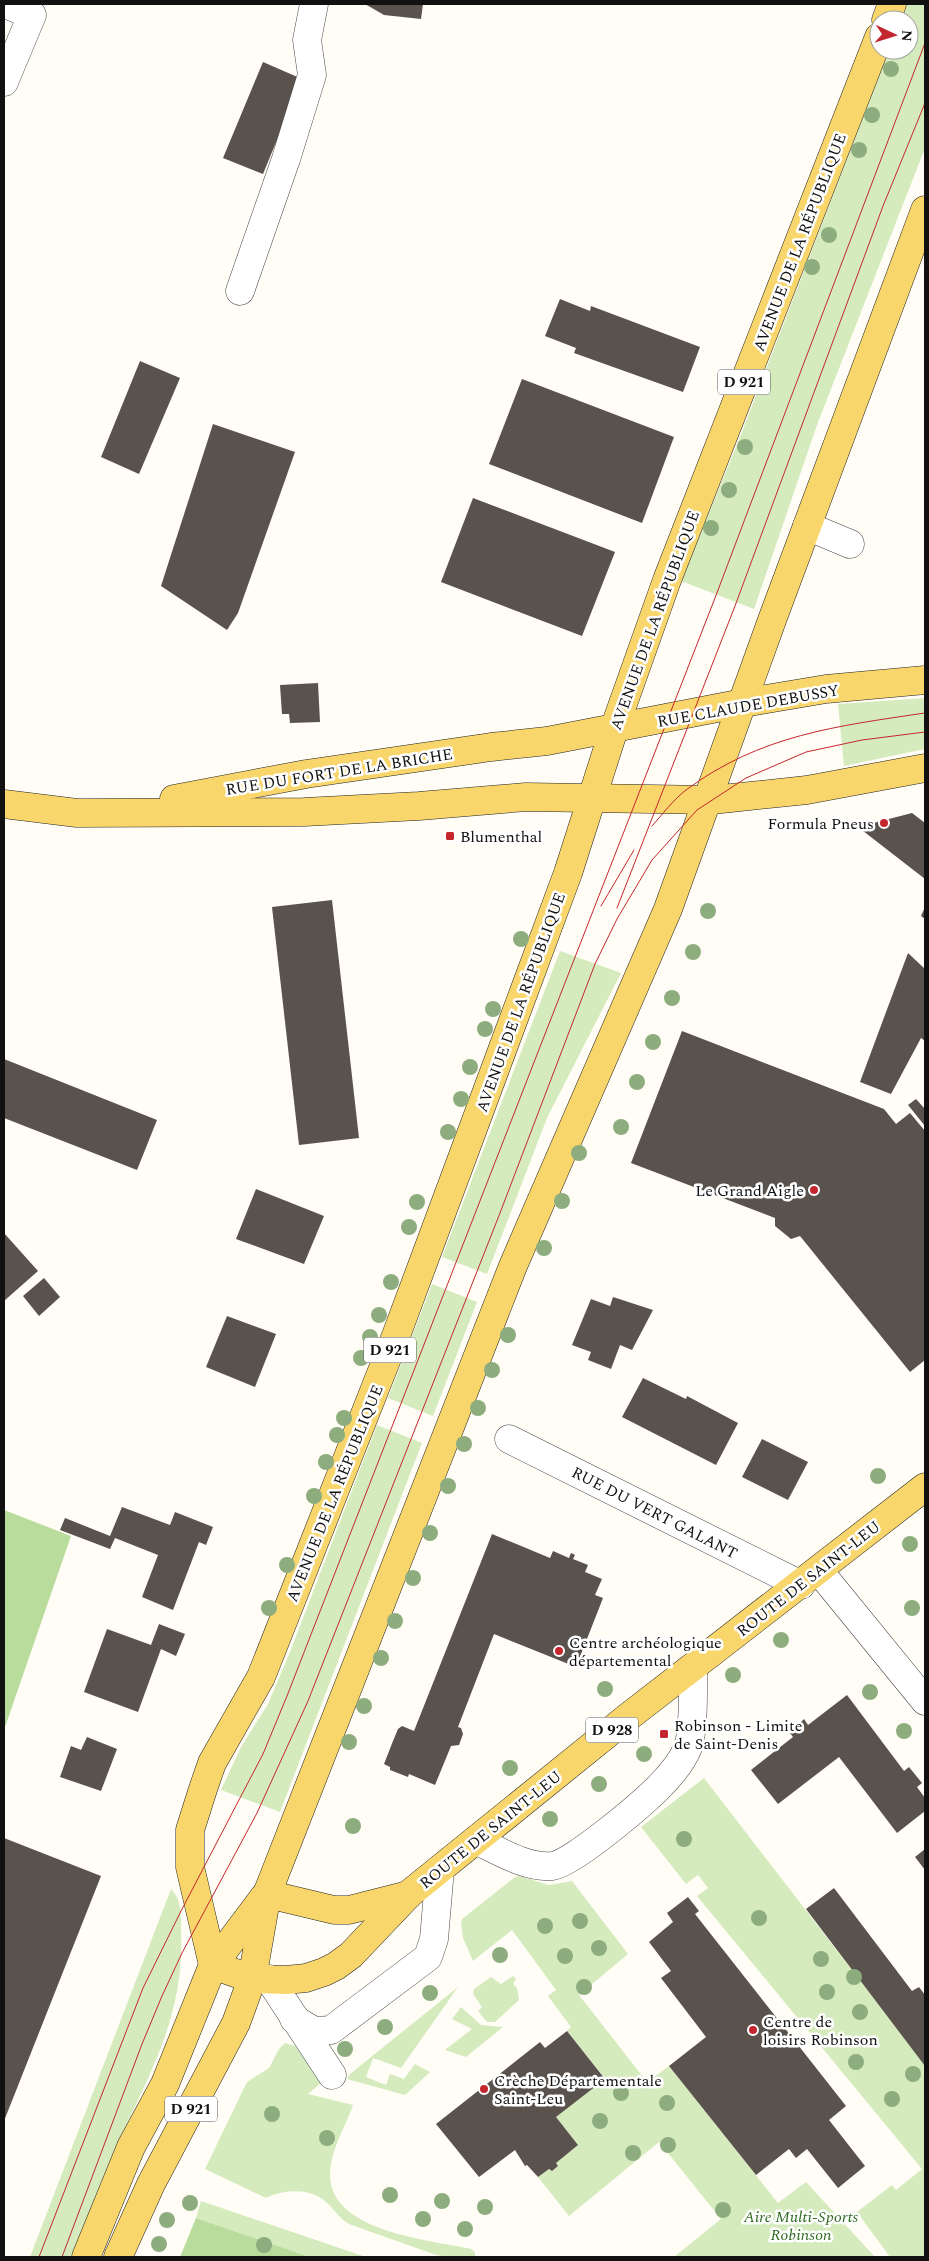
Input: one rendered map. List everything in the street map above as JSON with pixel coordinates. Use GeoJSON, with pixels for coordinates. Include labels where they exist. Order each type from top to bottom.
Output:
{"type":"FeatureCollection","features":[{"type":"Feature","properties":{"kind":"main road","name":"AVENUE DE LA RÉPUBLIQUE"},"geometry":{"type":"LineString","coordinates":[[212,1965],[190,1867],[190,1830],[203,1789],[212,1763],[261,1677],[397,1333],[568,873],[614,729],[667,580],[870,60]]}},
{"type":"Feature","properties":{"kind":"main road","name":"D 921"},"geometry":{"type":"LineString","coordinates":[[118,2257],[150,2184],[260,1979],[267,1894],[513,1266],[657,937],[925,210]]}},
{"type":"Feature","properties":{"kind":"main road","name":"RUE CLAUDE DEBUSSY"},"geometry":{"type":"LineString","coordinates":[[572,736],[826,689],[925,680]]}},
{"type":"Feature","properties":{"kind":"main road","name":"RUE DU FORT DE LA BRICHE"},"geometry":{"type":"LineString","coordinates":[[108,812],[306,774],[572,736]]}},
{"type":"Feature","properties":{"kind":"main road"},"geometry":{"type":"LineString","coordinates":[[591,798],[708,800],[807,790],[925,768]]}},
{"type":"Feature","properties":{"kind":"main road","name":"RUE DU FORT DE LA BRICHE"},"geometry":{"type":"LineString","coordinates":[[4,804],[77,813],[304,812],[420,806],[526,797],[591,798]]}},
{"type":"Feature","properties":{"kind":"main road","name":"ROUTE DE SAINT-LEU"},"geometry":{"type":"LineString","coordinates":[[260,1979],[306,1978],[336,1966],[351,1955],[410,1894],[440,1869],[693,1667],[925,1487]]}},
{"type":"Feature","properties":{"kind":"main road"},"geometry":{"type":"LineString","coordinates":[[260,1979],[212,1965],[267,1894]]}},
{"type":"Feature","properties":{"kind":"main road","name":"ROUTE DE SAINT-LEU"},"geometry":{"type":"LineString","coordinates":[[267,1894],[334,1910],[349,1910],[410,1894]]}},
{"type":"Feature","properties":{"kind":"main road","name":"D 921"},"geometry":{"type":"LineString","coordinates":[[86,2257],[131,2147],[165,2084],[212,1965]]}},
{"type":"Feature","properties":{"kind":"street"},"geometry":{"type":"LineString","coordinates":[[4,82],[32,15],[6,4]]}},
{"type":"Feature","properties":{"kind":"street"},"geometry":{"type":"LineString","coordinates":[[240,291],[286,159],[312,75],[307,40],[314,4]]}},
{"type":"Feature","properties":{"kind":"street"},"geometry":{"type":"LineString","coordinates":[[807,526],[850,544]]}},
{"type":"Feature","properties":{"kind":"street","name":"RUE DU VERT GALANT"},"geometry":{"type":"LineString","coordinates":[[509,1439],[810,1578]]}},
{"type":"Feature","properties":{"kind":"street"},"geometry":{"type":"LineString","coordinates":[[810,1578],[925,1701]]}},
{"type":"Feature","properties":{"kind":"street"},"geometry":{"type":"LineString","coordinates":[[476,1840],[522,1861],[544,1866],[555,1866],[578,1853],[629,1813],[660,1787],[676,1768],[688,1746],[693,1667]]}},
{"type":"Feature","properties":{"kind":"street"},"geometry":{"type":"LineString","coordinates":[[294,2019],[314,2030],[330,2030],[428,1957],[434,1940],[440,1869]]}},
{"type":"Feature","properties":{"kind":"street"},"geometry":{"type":"LineString","coordinates":[[260,1979],[294,2019],[332,2074]]}},
{"type":"Feature","properties":{"kind":"green space"},"geometry":{"type":"Polygon","coordinates":[[[907,4],[925,4],[925,148],[817,425],[754,609],[681,581],[740,437],[885,60],[919,60],[919,10],[904,10],[907,4]]]}},
{"type":"Feature","properties":{"kind":"green space"},"geometry":{"type":"Polygon","coordinates":[[[925,698],[925,749],[844,766],[838,704],[925,698]]]}},
{"type":"Feature","properties":{"kind":"green space"},"geometry":{"type":"Polygon","coordinates":[[[560,951],[621,973],[547,1118],[487,1274],[442,1257],[560,951]]]}},
{"type":"Feature","properties":{"kind":"green space"},"geometry":{"type":"Polygon","coordinates":[[[432,1284],[477,1302],[433,1416],[388,1398],[432,1284]]]}},
{"type":"Feature","properties":{"kind":"green space"},"geometry":{"type":"Polygon","coordinates":[[[377,1425],[422,1443],[280,1812],[221,1790],[241,1747],[268,1704],[290,1652],[377,1425]]]}},
{"type":"Feature","properties":{"kind":"green space"},"geometry":{"type":"Polygon","coordinates":[[[4,1510],[71,1536],[4,1730],[4,1510]]]}},
{"type":"Feature","properties":{"kind":"green space"},"geometry":{"type":"Polygon","coordinates":[[[704,1778],[925,2065],[925,2257],[890,2257],[857,2212],[892,2185],[896,2190],[922,2169],[697,1896],[708,1888],[698,1875],[686,1884],[641,1827],[704,1778]]]}},
{"type":"Feature","properties":{"kind":"green space","name":"Aire Multi-Sports Robinson"},"geometry":{"type":"Polygon","coordinates":[[[519,1876],[549,1885],[572,1881],[628,1954],[579,1995],[647,2082],[669,2066],[778,2203],[806,2182],[875,2257],[674,2257],[721,2219],[659,2142],[569,2216],[538,2177],[549,2169],[552,2171],[558,2166],[556,2163],[578,2145],[556,2117],[605,2078],[567,2031],[571,2027],[548,1996],[556,1990],[512,1930],[473,1961],[463,1938],[462,1919],[515,1877],[519,1876]]]}},
{"type":"Feature","properties":{"kind":"green space"},"geometry":{"type":"Polygon","coordinates":[[[171,1889],[175,1893],[180,1909],[181,1964],[177,1994],[170,2022],[160,2049],[106,2170],[72,2257],[30,2257],[171,1889]]]}},
{"type":"Feature","properties":{"kind":"green space"},"geometry":{"type":"Polygon","coordinates":[[[513,1976],[516,1979],[513,1984],[517,1988],[519,2000],[495,2022],[487,2022],[478,2011],[482,2007],[473,1994],[474,1989],[491,1977],[501,1984],[513,1976]]]}},
{"type":"Feature","properties":{"kind":"green space"},"geometry":{"type":"Polygon","coordinates":[[[458,1987],[401,2068],[373,2058],[366,2077],[386,2085],[390,2074],[404,2079],[415,2064],[430,2072],[405,2095],[347,2079],[350,2074],[458,1987]]]}},
{"type":"Feature","properties":{"kind":"green space"},"geometry":{"type":"Polygon","coordinates":[[[461,2007],[481,2025],[503,2027],[466,2057],[445,2050],[472,2029],[452,2019],[461,2007]]]}},
{"type":"Feature","properties":{"kind":"green space"},"geometry":{"type":"Polygon","coordinates":[[[285,2043],[295,2046],[321,2083],[308,2094],[353,2105],[333,2156],[330,2174],[334,2194],[346,2209],[363,2221],[385,2230],[408,2237],[471,2249],[475,2252],[475,2256],[449,2257],[436,2255],[349,2224],[320,2197],[313,2194],[297,2191],[281,2193],[266,2198],[205,2169],[247,2082],[269,2068],[279,2049],[285,2043]]]}},
{"type":"Feature","properties":{"kind":"green space"},"geometry":{"type":"Polygon","coordinates":[[[201,2201],[366,2257],[310,2257],[196,2218],[201,2201]]]}},
{"type":"Feature","properties":{"kind":"green space"},"geometry":{"type":"Polygon","coordinates":[[[196,2218],[310,2257],[180,2257],[196,2218]]]}},
{"type":"Feature","properties":{"kind":"building"},"geometry":{"type":"Polygon","coordinates":[[[365,4],[423,4],[421,19],[384,15],[365,4]]]}},
{"type":"Feature","properties":{"kind":"building"},"geometry":{"type":"Polygon","coordinates":[[[263,62],[302,79],[263,174],[223,158],[263,62]]]}},
{"type":"Feature","properties":{"kind":"building"},"geometry":{"type":"Polygon","coordinates":[[[560,299],[590,311],[591,306],[700,347],[683,392],[574,353],[576,348],[545,336],[560,299]]]}},
{"type":"Feature","properties":{"kind":"building"},"geometry":{"type":"Polygon","coordinates":[[[140,361],[180,378],[139,474],[101,457],[140,361]]]}},
{"type":"Feature","properties":{"kind":"building"},"geometry":{"type":"Polygon","coordinates":[[[522,379],[674,437],[642,523],[489,464],[522,379]]]}},
{"type":"Feature","properties":{"kind":"building"},"geometry":{"type":"Polygon","coordinates":[[[213,424],[295,452],[238,613],[227,630],[161,586],[213,424]]]}},
{"type":"Feature","properties":{"kind":"building"},"geometry":{"type":"Polygon","coordinates":[[[473,498],[615,552],[582,636],[441,582],[473,498]]]}},
{"type":"Feature","properties":{"kind":"building"},"geometry":{"type":"Polygon","coordinates":[[[318,683],[320,722],[290,723],[289,714],[282,714],[280,685],[318,683]]]}},
{"type":"Feature","properties":{"kind":"building"},"geometry":{"type":"Polygon","coordinates":[[[912,813],[925,823],[925,879],[858,827],[912,813]]]}},
{"type":"Feature","properties":{"kind":"building"},"geometry":{"type":"Polygon","coordinates":[[[332,900],[359,1138],[299,1145],[272,907],[332,900]]]}},
{"type":"Feature","properties":{"kind":"building"},"geometry":{"type":"Polygon","coordinates":[[[925,907],[925,919],[921,916],[925,907]]]}},
{"type":"Feature","properties":{"kind":"building"},"geometry":{"type":"Polygon","coordinates":[[[908,953],[925,969],[925,1041],[921,1038],[891,1094],[860,1082],[908,953]]]}},
{"type":"Feature","properties":{"kind":"building","name":"Le Grand Aigle"},"geometry":{"type":"Polygon","coordinates":[[[682,1031],[884,1109],[896,1124],[910,1113],[925,1131],[925,1360],[910,1372],[800,1236],[791,1239],[775,1226],[775,1218],[631,1163],[682,1031]]]}},
{"type":"Feature","properties":{"kind":"building"},"geometry":{"type":"Polygon","coordinates":[[[4,1059],[157,1120],[137,1170],[4,1118],[4,1059]]]}},
{"type":"Feature","properties":{"kind":"building"},"geometry":{"type":"Polygon","coordinates":[[[916,1099],[925,1109],[925,1126],[908,1105],[916,1099]]]}},
{"type":"Feature","properties":{"kind":"building"},"geometry":{"type":"Polygon","coordinates":[[[256,1189],[324,1216],[304,1264],[236,1239],[256,1189]]]}},
{"type":"Feature","properties":{"kind":"building"},"geometry":{"type":"Polygon","coordinates":[[[4,1233],[38,1271],[4,1301],[4,1233]]]}},
{"type":"Feature","properties":{"kind":"building"},"geometry":{"type":"Polygon","coordinates":[[[44,1278],[60,1297],[39,1316],[23,1296],[44,1278]]]}},
{"type":"Feature","properties":{"kind":"building"},"geometry":{"type":"Polygon","coordinates":[[[613,1297],[653,1310],[632,1350],[620,1345],[611,1369],[588,1360],[591,1352],[572,1345],[591,1299],[610,1306],[613,1297]]]}},
{"type":"Feature","properties":{"kind":"building"},"geometry":{"type":"Polygon","coordinates":[[[227,1316],[276,1334],[255,1387],[206,1367],[227,1316]]]}},
{"type":"Feature","properties":{"kind":"building"},"geometry":{"type":"Polygon","coordinates":[[[643,1378],[686,1399],[687,1396],[738,1423],[716,1465],[622,1417],[643,1378]]]}},
{"type":"Feature","properties":{"kind":"building"},"geometry":{"type":"Polygon","coordinates":[[[762,1439],[808,1462],[788,1500],[742,1477],[762,1439]]]}},
{"type":"Feature","properties":{"kind":"building"},"geometry":{"type":"Polygon","coordinates":[[[122,1507],[170,1525],[175,1512],[213,1527],[206,1545],[199,1542],[173,1610],[142,1597],[158,1555],[115,1538],[110,1549],[60,1530],[65,1518],[110,1536],[122,1507]]]}},
{"type":"Feature","properties":{"kind":"building","name":"Centre archéologique départemental"},"geometry":{"type":"Polygon","coordinates":[[[492,1534],[550,1558],[553,1551],[569,1558],[571,1553],[575,1555],[573,1559],[588,1565],[585,1572],[602,1579],[595,1595],[603,1598],[576,1667],[494,1634],[458,1727],[461,1728],[463,1734],[459,1745],[451,1746],[435,1785],[409,1774],[408,1777],[390,1770],[390,1767],[384,1764],[398,1729],[402,1726],[414,1731],[492,1534]]]}},
{"type":"Feature","properties":{"kind":"building"},"geometry":{"type":"Polygon","coordinates":[[[159,1624],[185,1634],[176,1656],[161,1649],[138,1712],[84,1692],[107,1629],[151,1645],[159,1624]]]}},
{"type":"Feature","properties":{"kind":"building"},"geometry":{"type":"Polygon","coordinates":[[[847,1695],[904,1771],[909,1767],[922,1783],[917,1787],[925,1798],[925,1811],[897,1833],[839,1757],[778,1804],[751,1770],[793,1737],[790,1733],[804,1719],[808,1725],[847,1695]]]}},
{"type":"Feature","properties":{"kind":"building"},"geometry":{"type":"Polygon","coordinates":[[[87,1737],[117,1749],[101,1791],[60,1777],[71,1746],[81,1750],[87,1737]]]}},
{"type":"Feature","properties":{"kind":"building"},"geometry":{"type":"Polygon","coordinates":[[[4,1838],[101,1876],[4,2121],[4,1838]]]}},
{"type":"Feature","properties":{"kind":"building"},"geometry":{"type":"Polygon","coordinates":[[[925,1849],[925,1870],[915,1857],[925,1849]]]}},
{"type":"Feature","properties":{"kind":"building"},"geometry":{"type":"Polygon","coordinates":[[[834,1888],[912,1991],[919,1987],[925,1995],[925,2066],[806,1909],[834,1888]]]}},
{"type":"Feature","properties":{"kind":"building"},"geometry":{"type":"Polygon","coordinates":[[[688,1897],[699,1911],[695,1914],[846,2106],[829,2120],[865,2166],[838,2188],[807,2149],[796,2158],[789,2149],[756,2175],[669,2066],[706,2037],[661,1978],[671,1971],[649,1942],[673,1922],[667,1913],[688,1897]]]}},
{"type":"Feature","properties":{"kind":"building"},"geometry":{"type":"Polygon","coordinates":[[[567,2031],[605,2079],[556,2117],[578,2145],[556,2163],[558,2166],[552,2171],[549,2169],[538,2177],[527,2165],[525,2166],[515,2150],[479,2177],[436,2124],[540,2042],[545,2048],[567,2031]]]}},
{"type":"Feature","properties":{"kind":"tram line"},"geometry":{"type":"LineString","coordinates":[[39,2257],[143,1988],[263,1754],[287,1696],[715,598],[925,43]]}},
{"type":"Feature","properties":{"kind":"tram line"},"geometry":{"type":"LineString","coordinates":[[617,908],[735,606],[883,206],[925,103]]}},
{"type":"Feature","properties":{"kind":"tram line"},"geometry":{"type":"LineString","coordinates":[[652,826],[686,790],[714,771],[742,757],[800,736],[861,723],[925,713]]}},
{"type":"Feature","properties":{"kind":"tram line"},"geometry":{"type":"LineString","coordinates":[[62,2257],[142,2044],[162,1996],[182,1953],[257,1813],[308,1701],[500,1213],[595,964],[617,919],[652,860],[697,810],[746,778],[806,752],[862,740],[925,732]]}},
{"type":"Feature","properties":{"kind":"tram line"},"geometry":{"type":"LineString","coordinates":[[601,906],[634,850]]}},
{"type":"Feature","properties":{"kind":"place","name":"Formula Pneus"},"geometry":{"type":"Point","coordinates":[884,823]}},
{"type":"Feature","properties":{"kind":"place","name":"Blumenthal"},"geometry":{"type":"Point","coordinates":[450,836]}},
{"type":"Feature","properties":{"kind":"place","name":"Le Grand Aigle"},"geometry":{"type":"Point","coordinates":[814,1190]}},
{"type":"Feature","properties":{"kind":"place","name":"Centre archéologique départemental"},"geometry":{"type":"Point","coordinates":[559,1651]}},
{"type":"Feature","properties":{"kind":"place","name":"Robinson - Limite de Saint-Denis"},"geometry":{"type":"Point","coordinates":[664,1734]}},
{"type":"Feature","properties":{"kind":"place","name":"Centre de loisirs Robinson"},"geometry":{"type":"Point","coordinates":[753,2030]}},
{"type":"Feature","properties":{"kind":"place","name":"Crèche Départementale Saint-Leu"},"geometry":{"type":"Point","coordinates":[484,2089]}}]}
